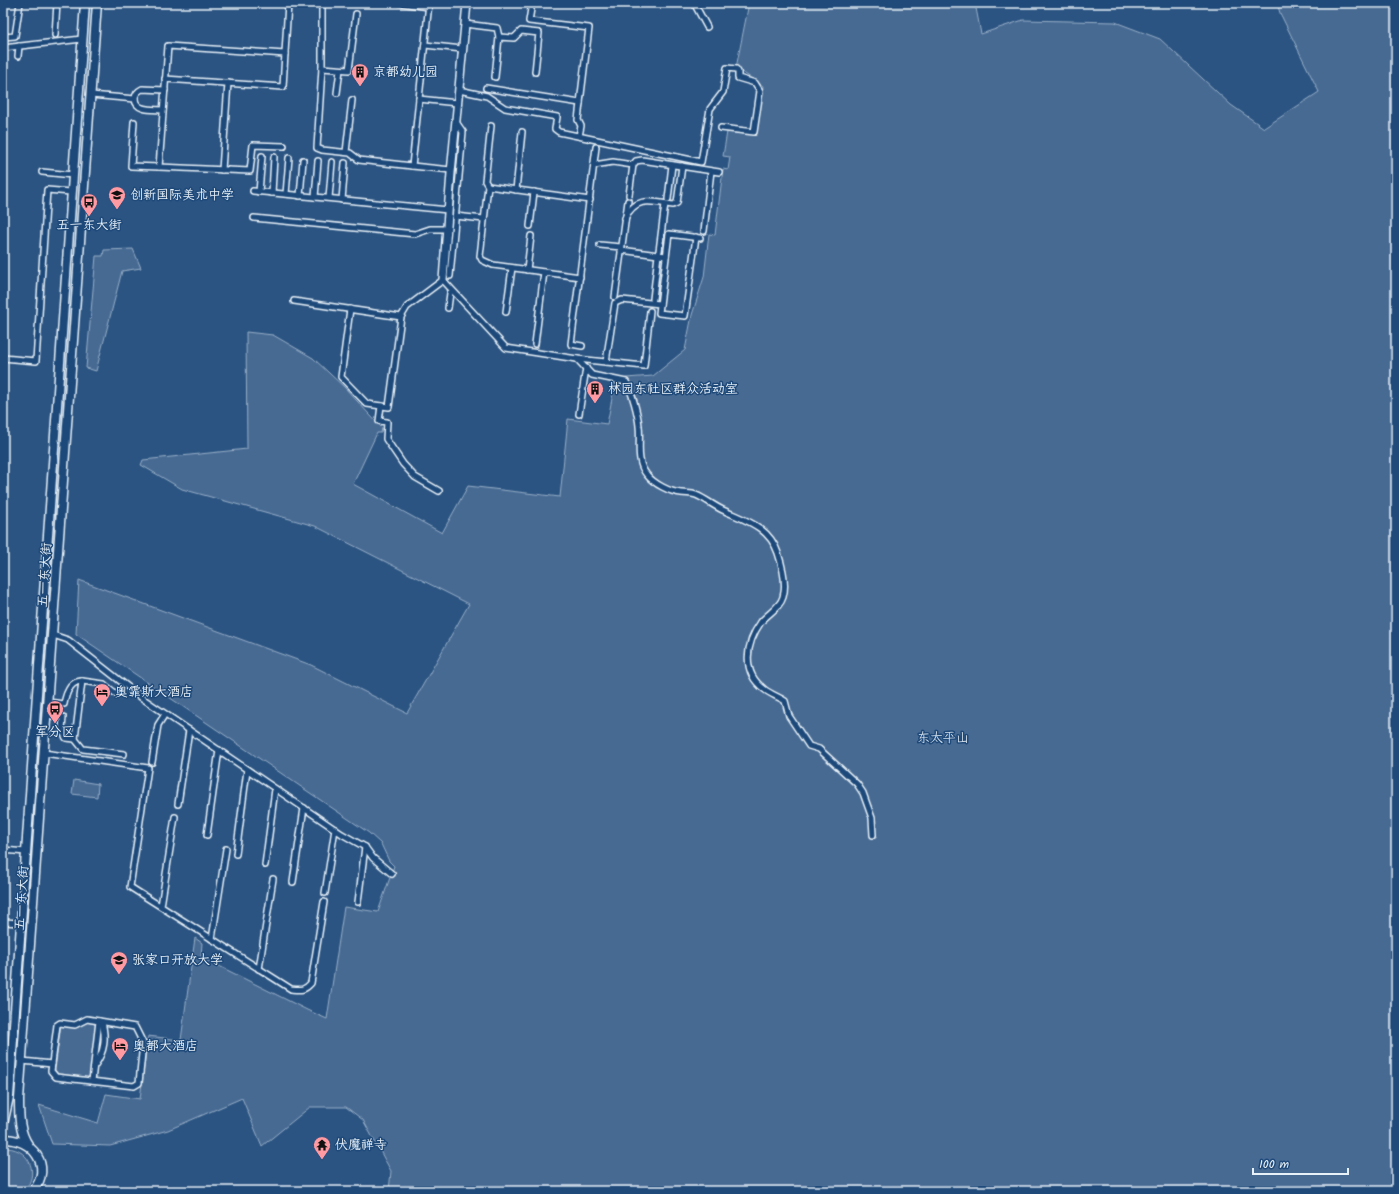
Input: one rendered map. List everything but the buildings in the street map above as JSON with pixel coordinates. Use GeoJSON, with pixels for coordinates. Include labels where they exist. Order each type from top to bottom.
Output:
{"type":"FeatureCollection","features":[{"type":"Feature","properties":{"kind":"main road","name":"五一东大街"},"geometry":{"type":"LineString","coordinates":[[3,1124],[10,1082],[72,192],[83,3]]}},
{"type":"Feature","properties":{"kind":"main road","name":"五一东大街"},"geometry":{"type":"LineString","coordinates":[[35,1190],[40,1174],[39,1161],[24,1138],[20,1120],[20,1083],[97,3]]}},
{"type":"Feature","properties":{"kind":"main road"},"geometry":{"type":"LineString","coordinates":[[41,634],[53,635]]}},
{"type":"Feature","properties":{"kind":"main road"},"geometry":{"type":"LineString","coordinates":[[29,802],[41,803]]}},
{"type":"Feature","properties":{"kind":"main road"},"geometry":{"type":"LineString","coordinates":[[10,1082],[20,1083]]}},
{"type":"Feature","properties":{"kind":"main road"},"geometry":{"type":"LineString","coordinates":[[3,1139],[12,1139],[29,1146]]}},
{"type":"Feature","properties":{"kind":"street"},"geometry":{"type":"LineString","coordinates":[[3,37],[15,36],[20,3]]}},
{"type":"Feature","properties":{"kind":"street"},"geometry":{"type":"LineString","coordinates":[[55,35],[57,3]]}},
{"type":"Feature","properties":{"kind":"street"},"geometry":{"type":"LineString","coordinates":[[166,79],[283,87],[288,3]]}},
{"type":"Feature","properties":{"kind":"street"},"geometry":{"type":"LineString","coordinates":[[322,3],[322,68],[317,148],[322,150],[346,152],[359,160],[451,170]]}},
{"type":"Feature","properties":{"kind":"street"},"geometry":{"type":"LineString","coordinates":[[400,3],[429,5],[412,166]]}},
{"type":"Feature","properties":{"kind":"street"},"geometry":{"type":"LineString","coordinates":[[467,3],[451,170],[443,280],[506,348],[577,359],[644,366],[650,311]]}},
{"type":"Feature","properties":{"kind":"street"},"geometry":{"type":"LineString","coordinates":[[532,3],[529,21],[589,28],[578,120],[581,126],[579,136]]}},
{"type":"Feature","properties":{"kind":"street"},"geometry":{"type":"LineString","coordinates":[[694,3],[707,27]]}},
{"type":"Feature","properties":{"kind":"street"},"geometry":{"type":"LineString","coordinates":[[322,68],[349,70],[356,14]]}},
{"type":"Feature","properties":{"kind":"street"},"geometry":{"type":"LineString","coordinates":[[465,24],[497,28],[499,36],[495,77]]}},
{"type":"Feature","properties":{"kind":"street"},"geometry":{"type":"LineString","coordinates":[[499,36],[514,38],[521,31],[539,33],[535,72]]}},
{"type":"Feature","properties":{"kind":"street"},"geometry":{"type":"LineString","coordinates":[[3,48],[82,39]]}},
{"type":"Feature","properties":{"kind":"street"},"geometry":{"type":"LineString","coordinates":[[425,45],[462,49]]}},
{"type":"Feature","properties":{"kind":"street"},"geometry":{"type":"LineString","coordinates":[[18,56],[19,46]]}},
{"type":"Feature","properties":{"kind":"street"},"geometry":{"type":"LineString","coordinates":[[159,167],[168,46],[285,54]]}},
{"type":"Feature","properties":{"kind":"street"},"geometry":{"type":"LineString","coordinates":[[459,90],[487,96],[505,108],[557,117],[556,131],[701,162],[710,109],[723,92],[727,68],[736,69],[738,72],[738,78],[755,83],[760,91],[754,132],[720,128]]}},
{"type":"Feature","properties":{"kind":"street"},"geometry":{"type":"LineString","coordinates":[[337,92],[340,70]]}},
{"type":"Feature","properties":{"kind":"street"},"geometry":{"type":"LineString","coordinates":[[222,170],[228,83]]}},
{"type":"Feature","properties":{"kind":"street"},"geometry":{"type":"LineString","coordinates":[[486,88],[580,103]]}},
{"type":"Feature","properties":{"kind":"street"},"geometry":{"type":"LineString","coordinates":[[163,110],[143,108],[137,105],[135,99],[137,93],[142,89],[165,90]]}},
{"type":"Feature","properties":{"kind":"street"},"geometry":{"type":"LineString","coordinates":[[90,95],[135,99]]}},
{"type":"Feature","properties":{"kind":"street"},"geometry":{"type":"LineString","coordinates":[[419,99],[457,103]]}},
{"type":"Feature","properties":{"kind":"street"},"geometry":{"type":"LineString","coordinates":[[346,152],[352,100]]}},
{"type":"Feature","properties":{"kind":"street"},"geometry":{"type":"LineString","coordinates":[[450,276],[463,132],[456,121]]}},
{"type":"Feature","properties":{"kind":"street"},"geometry":{"type":"LineString","coordinates":[[134,122],[131,166],[250,171],[253,145],[284,146]]}},
{"type":"Feature","properties":{"kind":"street"},"geometry":{"type":"LineString","coordinates":[[491,126],[486,181],[488,186],[480,256],[482,260],[488,264],[580,277]]}},
{"type":"Feature","properties":{"kind":"street"},"geometry":{"type":"LineString","coordinates":[[516,190],[522,132]]}},
{"type":"Feature","properties":{"kind":"street"},"geometry":{"type":"LineString","coordinates":[[582,346],[571,344],[596,147]]}},
{"type":"Feature","properties":{"kind":"street"},"geometry":{"type":"LineString","coordinates":[[262,156],[256,191],[448,210]]}},
{"type":"Feature","properties":{"kind":"street"},"geometry":{"type":"LineString","coordinates":[[272,193],[274,157]]}},
{"type":"Feature","properties":{"kind":"street"},"geometry":{"type":"LineString","coordinates":[[286,194],[289,158]]}},
{"type":"Feature","properties":{"kind":"street"},"geometry":{"type":"LineString","coordinates":[[300,196],[303,160]]}},
{"type":"Feature","properties":{"kind":"street"},"geometry":{"type":"LineString","coordinates":[[615,297],[633,165],[636,161],[642,160],[719,172]]}},
{"type":"Feature","properties":{"kind":"street"},"geometry":{"type":"LineString","coordinates":[[315,197],[318,161]]}},
{"type":"Feature","properties":{"kind":"street"},"geometry":{"type":"LineString","coordinates":[[329,198],[332,162]]}},
{"type":"Feature","properties":{"kind":"street"},"geometry":{"type":"LineString","coordinates":[[342,200],[345,162]]}},
{"type":"Feature","properties":{"kind":"street"},"geometry":{"type":"LineString","coordinates":[[594,165],[613,162],[633,165]]}},
{"type":"Feature","properties":{"kind":"street"},"geometry":{"type":"LineString","coordinates":[[653,299],[672,165]]}},
{"type":"Feature","properties":{"kind":"street"},"geometry":{"type":"LineString","coordinates":[[625,218],[632,208],[641,202],[667,202],[673,205],[677,203],[682,166]]}},
{"type":"Feature","properties":{"kind":"street"},"geometry":{"type":"LineString","coordinates":[[704,231],[711,171]]}},
{"type":"Feature","properties":{"kind":"street"},"geometry":{"type":"LineString","coordinates":[[42,172],[73,175]]}},
{"type":"Feature","properties":{"kind":"street"},"geometry":{"type":"LineString","coordinates":[[488,186],[590,200]]}},
{"type":"Feature","properties":{"kind":"street"},"geometry":{"type":"LineString","coordinates":[[3,358],[36,361],[47,190],[72,192]]}},
{"type":"Feature","properties":{"kind":"street"},"geometry":{"type":"LineString","coordinates":[[530,226],[534,192]]}},
{"type":"Feature","properties":{"kind":"street"},"geometry":{"type":"LineString","coordinates":[[455,216],[484,219]]}},
{"type":"Feature","properties":{"kind":"street"},"geometry":{"type":"LineString","coordinates":[[254,218],[415,234],[430,229],[447,229]]}},
{"type":"Feature","properties":{"kind":"street"},"geometry":{"type":"LineString","coordinates":[[669,234],[698,238],[685,316],[659,313],[666,256],[669,234]]}},
{"type":"Feature","properties":{"kind":"street"},"geometry":{"type":"LineString","coordinates":[[527,270],[531,236]]}},
{"type":"Feature","properties":{"kind":"street"},"geometry":{"type":"LineString","coordinates":[[600,244],[621,249],[659,253],[666,256]]}},
{"type":"Feature","properties":{"kind":"street"},"geometry":{"type":"LineString","coordinates":[[506,312],[512,268]]}},
{"type":"Feature","properties":{"kind":"street"},"geometry":{"type":"LineString","coordinates":[[535,344],[544,272]]}},
{"type":"Feature","properties":{"kind":"street"},"geometry":{"type":"LineString","coordinates":[[350,309],[341,377],[368,404],[389,407],[401,316],[407,307],[443,280]]}},
{"type":"Feature","properties":{"kind":"street"},"geometry":{"type":"LineString","coordinates":[[448,308],[450,293]]}},
{"type":"Feature","properties":{"kind":"street"},"geometry":{"type":"LineString","coordinates":[[448,302],[459,298]]}},
{"type":"Feature","properties":{"kind":"street"},"geometry":{"type":"LineString","coordinates":[[294,300],[401,316]]}},
{"type":"Feature","properties":{"kind":"street"},"geometry":{"type":"LineString","coordinates":[[606,362],[615,303],[622,300],[660,304]]}},
{"type":"Feature","properties":{"kind":"street"},"geometry":{"type":"LineString","coordinates":[[577,359],[592,375],[623,380],[628,386],[639,426],[642,467],[653,482],[669,490],[697,496],[726,512],[734,513],[770,537],[778,552],[784,588],[783,599],[761,622],[753,638],[747,656],[748,670],[764,690],[785,701],[788,716],[809,746],[819,749],[857,784],[863,793],[872,818],[873,835]]}},
{"type":"Feature","properties":{"kind":"street"},"geometry":{"type":"LineString","coordinates":[[579,414],[586,368]]}},
{"type":"Feature","properties":{"kind":"street"},"geometry":{"type":"LineString","coordinates":[[381,406],[379,421],[387,422],[386,438],[403,464],[415,477],[439,491]]}},
{"type":"Feature","properties":{"kind":"street"},"geometry":{"type":"LineString","coordinates":[[53,635],[68,640],[142,698],[334,829],[365,847],[373,858],[392,874]]}},
{"type":"Feature","properties":{"kind":"street"},"geometry":{"type":"LineString","coordinates":[[48,702],[64,704],[72,684],[77,681],[104,684],[115,693]]}},
{"type":"Feature","properties":{"kind":"street"},"geometry":{"type":"LineString","coordinates":[[75,739],[82,681]]}},
{"type":"Feature","properties":{"kind":"street"},"geometry":{"type":"LineString","coordinates":[[152,762],[158,725],[165,714]]}},
{"type":"Feature","properties":{"kind":"street"},"geometry":{"type":"LineString","coordinates":[[47,715],[63,717],[63,734],[66,738],[75,739],[83,749],[124,754]]}},
{"type":"Feature","properties":{"kind":"street"},"geometry":{"type":"LineString","coordinates":[[178,804],[189,730]]}},
{"type":"Feature","properties":{"kind":"street"},"geometry":{"type":"LineString","coordinates":[[207,835],[219,750]]}},
{"type":"Feature","properties":{"kind":"street"},"geometry":{"type":"LineString","coordinates":[[44,753],[148,768],[130,887],[291,989],[306,989],[312,978],[324,902]]}},
{"type":"Feature","properties":{"kind":"street"},"geometry":{"type":"LineString","coordinates":[[236,854],[247,770]]}},
{"type":"Feature","properties":{"kind":"street"},"geometry":{"type":"LineString","coordinates":[[265,865],[275,789]]}},
{"type":"Feature","properties":{"kind":"street"},"geometry":{"type":"LineString","coordinates":[[293,882],[304,808]]}},
{"type":"Feature","properties":{"kind":"street"},"geometry":{"type":"LineString","coordinates":[[161,906],[175,817]]}},
{"type":"Feature","properties":{"kind":"street"},"geometry":{"type":"LineString","coordinates":[[325,893],[334,829]]}},
{"type":"Feature","properties":{"kind":"street"},"geometry":{"type":"LineString","coordinates":[[358,902],[365,847]]}},
{"type":"Feature","properties":{"kind":"street"},"geometry":{"type":"LineString","coordinates":[[212,939],[226,849]]}},
{"type":"Feature","properties":{"kind":"street"},"geometry":{"type":"LineString","coordinates":[[3,850],[26,852]]}},
{"type":"Feature","properties":{"kind":"street"},"geometry":{"type":"LineString","coordinates":[[260,969],[273,879]]}},
{"type":"Feature","properties":{"kind":"street"},"geometry":{"type":"LineString","coordinates":[[3,922],[21,923]]}},
{"type":"Feature","properties":{"kind":"street"},"geometry":{"type":"LineString","coordinates":[[87,1019],[101,1021],[135,1027],[143,1043],[139,1083],[134,1086],[56,1077],[51,1070],[57,1025],[60,1023],[75,1025],[87,1019]]}},
{"type":"Feature","properties":{"kind":"street"},"geometry":{"type":"LineString","coordinates":[[92,1081],[94,1065],[102,1055],[105,1034],[101,1021]]}},
{"type":"Feature","properties":{"kind":"street"},"geometry":{"type":"LineString","coordinates":[[22,1061],[52,1064]]}},
{"type":"Feature","properties":{"kind":"green space","name":"东太平山"},"geometry":{"type":"Polygon","coordinates":[[[749,3],[975,3],[981,34],[1023,20],[1115,22],[1160,39],[1231,105],[1264,128],[1319,92],[1280,13],[1277,3],[1396,3],[1396,1191],[389,1191],[391,1171],[363,1120],[346,1107],[310,1107],[262,1146],[242,1098],[168,1130],[110,1146],[52,1144],[39,1105],[98,1123],[106,1094],[140,1099],[148,1036],[181,1040],[195,938],[202,943],[201,957],[327,1019],[344,907],[378,912],[394,866],[389,861],[381,844],[369,833],[76,634],[79,580],[311,665],[407,713],[469,604],[315,526],[182,489],[141,465],[143,460],[247,449],[246,332],[273,335],[313,358],[345,388],[382,428],[381,433],[377,433],[353,484],[442,533],[468,486],[560,497],[568,419],[607,424],[615,383],[626,378],[653,376],[685,350],[692,315],[704,277],[709,234],[715,235],[723,169],[728,170],[730,157],[723,156],[727,132],[756,135],[763,86],[736,68],[749,3]]]}},
{"type":"Feature","properties":{"kind":"green space"},"geometry":{"type":"Polygon","coordinates":[[[133,249],[141,268],[122,271],[96,371],[86,368],[96,256],[103,256],[104,250],[133,249]]]}},
{"type":"Feature","properties":{"kind":"green space"},"geometry":{"type":"Polygon","coordinates":[[[74,780],[98,784],[97,797],[72,794],[74,780]]]}},
{"type":"Feature","properties":{"kind":"green space"},"geometry":{"type":"Polygon","coordinates":[[[86,1022],[97,1024],[89,1078],[58,1074],[55,1070],[61,1025],[86,1022]]]}},
{"type":"Feature","properties":{"kind":"green space"},"geometry":{"type":"Polygon","coordinates":[[[7,1148],[17,1150],[29,1161],[31,1176],[29,1183],[25,1188],[19,1191],[3,1191],[3,1149],[7,1148]]]}},
{"type":"Feature","properties":{"kind":"place","name":"京都幼儿园"},"geometry":{"type":"Point","coordinates":[360,87]}},
{"type":"Feature","properties":{"kind":"place","name":"创新国际美术中学"},"geometry":{"type":"Point","coordinates":[117,210]}},
{"type":"Feature","properties":{"kind":"place","name":"五一东大街"},"geometry":{"type":"Point","coordinates":[89,217]}},
{"type":"Feature","properties":{"kind":"place","name":"林园东社区群众活动室"},"geometry":{"type":"Point","coordinates":[595,404]}},
{"type":"Feature","properties":{"kind":"place","name":"奥霏斯大酒店"},"geometry":{"type":"Point","coordinates":[102,707]}},
{"type":"Feature","properties":{"kind":"place","name":"军分区"},"geometry":{"type":"Point","coordinates":[55,724]}},
{"type":"Feature","properties":{"kind":"place","name":"张家口开放大学"},"geometry":{"type":"Point","coordinates":[119,975]}},
{"type":"Feature","properties":{"kind":"place","name":"奥都大酒店"},"geometry":{"type":"Point","coordinates":[120,1061]}},
{"type":"Feature","properties":{"kind":"place","name":"伏魔禅寺"},"geometry":{"type":"Point","coordinates":[322,1160]}}]}
